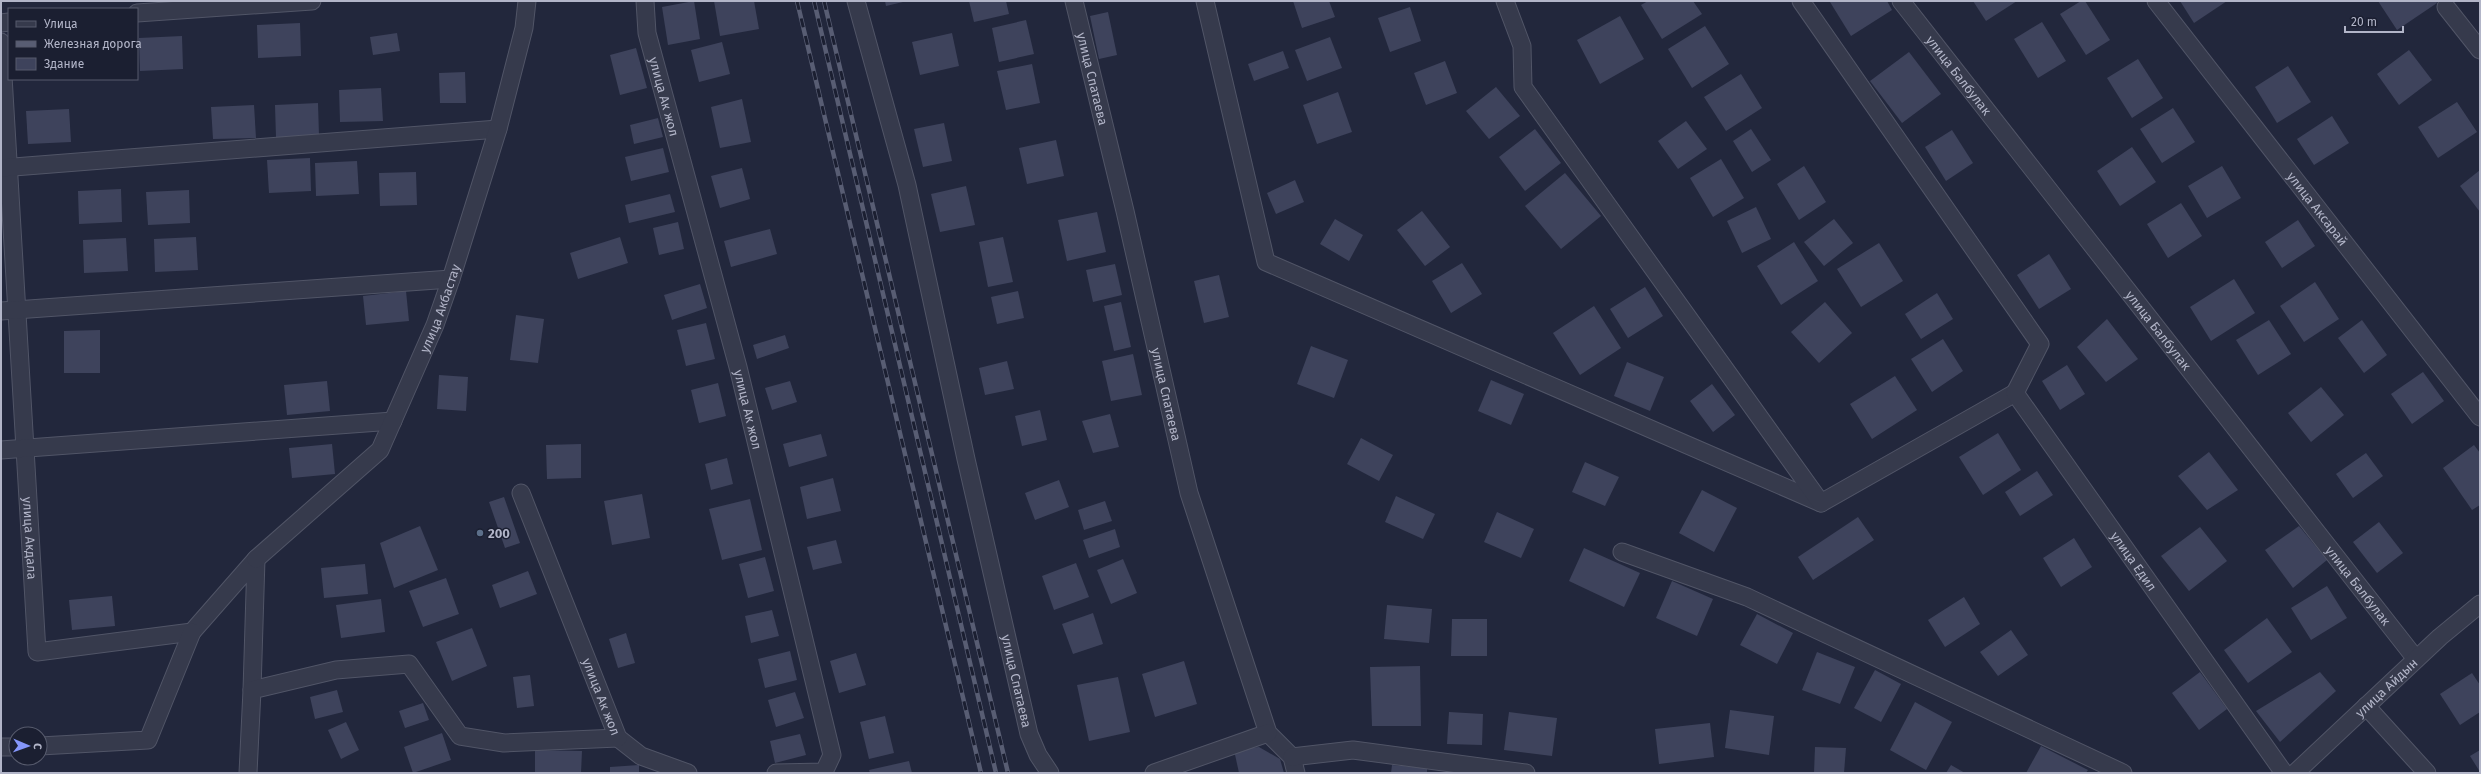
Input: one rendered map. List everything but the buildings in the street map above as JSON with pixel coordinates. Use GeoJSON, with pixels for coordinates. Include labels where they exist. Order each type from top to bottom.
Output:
{"type":"FeatureCollection","features":[{"type":"Feature","properties":{"kind":"street"},"geometry":{"type":"LineString","coordinates":[[138,13],[312,1]]}},
{"type":"Feature","properties":{"kind":"street","name":"улица Акбастау"},"geometry":{"type":"LineString","coordinates":[[256,560],[380,450],[435,325],[451,279],[498,129],[524,28],[527,1]]}},
{"type":"Feature","properties":{"kind":"street","name":"улица Ак жол"},"geometry":{"type":"LineString","coordinates":[[645,1],[647,34],[738,367],[832,755],[824,772],[776,773]]}},
{"type":"Feature","properties":{"kind":"street","name":"улица Спатаева"},"geometry":{"type":"LineString","coordinates":[[856,1],[907,185],[966,459],[1029,734],[1038,755],[1050,773]]}},
{"type":"Feature","properties":{"kind":"street","name":"улица Спатаева"},"geometry":{"type":"LineString","coordinates":[[1074,1],[1125,211],[1189,493],[1268,733],[1292,757]]}},
{"type":"Feature","properties":{"kind":"street"},"geometry":{"type":"LineString","coordinates":[[1205,1],[1266,262],[1821,503]]}},
{"type":"Feature","properties":{"kind":"street"},"geometry":{"type":"LineString","coordinates":[[1505,1],[1522,46],[1524,87],[1821,503]]}},
{"type":"Feature","properties":{"kind":"street"},"geometry":{"type":"LineString","coordinates":[[1801,1],[2040,344],[2015,393],[1821,503]]}},
{"type":"Feature","properties":{"kind":"street","name":"улица Балбулак"},"geometry":{"type":"LineString","coordinates":[[1901,1],[2416,659]]}},
{"type":"Feature","properties":{"kind":"street","name":"улица Аксарай"},"geometry":{"type":"LineString","coordinates":[[2156,1],[2480,416]]}},
{"type":"Feature","properties":{"kind":"street"},"geometry":{"type":"LineString","coordinates":[[2446,7],[2480,50]]}},
{"type":"Feature","properties":{"kind":"street","name":"улица Акдала"},"geometry":{"type":"LineString","coordinates":[[1,42],[9,310],[24,448],[36,652],[192,632]]}},
{"type":"Feature","properties":{"kind":"street"},"geometry":{"type":"LineString","coordinates":[[5,167],[498,129]]}},
{"type":"Feature","properties":{"kind":"street"},"geometry":{"type":"LineString","coordinates":[[9,310],[451,279]]}},
{"type":"Feature","properties":{"kind":"street","name":"улица Едил"},"geometry":{"type":"LineString","coordinates":[[2015,393],[2284,773]]}},
{"type":"Feature","properties":{"kind":"street"},"geometry":{"type":"LineString","coordinates":[[1,450],[393,421]]}},
{"type":"Feature","properties":{"kind":"street","name":"улица Ак жол"},"geometry":{"type":"LineString","coordinates":[[521,493],[618,738],[641,756],[688,773]]}},
{"type":"Feature","properties":{"kind":"street"},"geometry":{"type":"LineString","coordinates":[[1622,552],[1747,597],[2123,773]]}},
{"type":"Feature","properties":{"kind":"street"},"geometry":{"type":"LineString","coordinates":[[48,746],[148,740],[192,632],[256,560]]}},
{"type":"Feature","properties":{"kind":"street"},"geometry":{"type":"LineString","coordinates":[[248,773],[256,560]]}},
{"type":"Feature","properties":{"kind":"street","name":"улица Айдын"},"geometry":{"type":"LineString","coordinates":[[2294,773],[2416,659],[2480,604]]}},
{"type":"Feature","properties":{"kind":"street"},"geometry":{"type":"LineString","coordinates":[[252,690],[336,670],[409,664],[460,736],[504,743],[618,738]]}},
{"type":"Feature","properties":{"kind":"street"},"geometry":{"type":"LineString","coordinates":[[2366,706],[2427,773]]}},
{"type":"Feature","properties":{"kind":"street"},"geometry":{"type":"LineString","coordinates":[[1154,773],[1268,733]]}},
{"type":"Feature","properties":{"kind":"street"},"geometry":{"type":"LineString","coordinates":[[1296,773],[1292,757],[1353,750],[1526,773]]}},
{"type":"Feature","properties":{"kind":"railway"},"geometry":{"type":"LineString","coordinates":[[797,1],[981,773]]}},
{"type":"Feature","properties":{"kind":"railway"},"geometry":{"type":"LineString","coordinates":[[814,1],[996,773]]}},
{"type":"Feature","properties":{"kind":"railway"},"geometry":{"type":"LineString","coordinates":[[824,1],[1008,773]]}},
{"type":"Feature","properties":{"kind":"place","name":"200"},"geometry":{"type":"Point","coordinates":[480,533]}}]}
